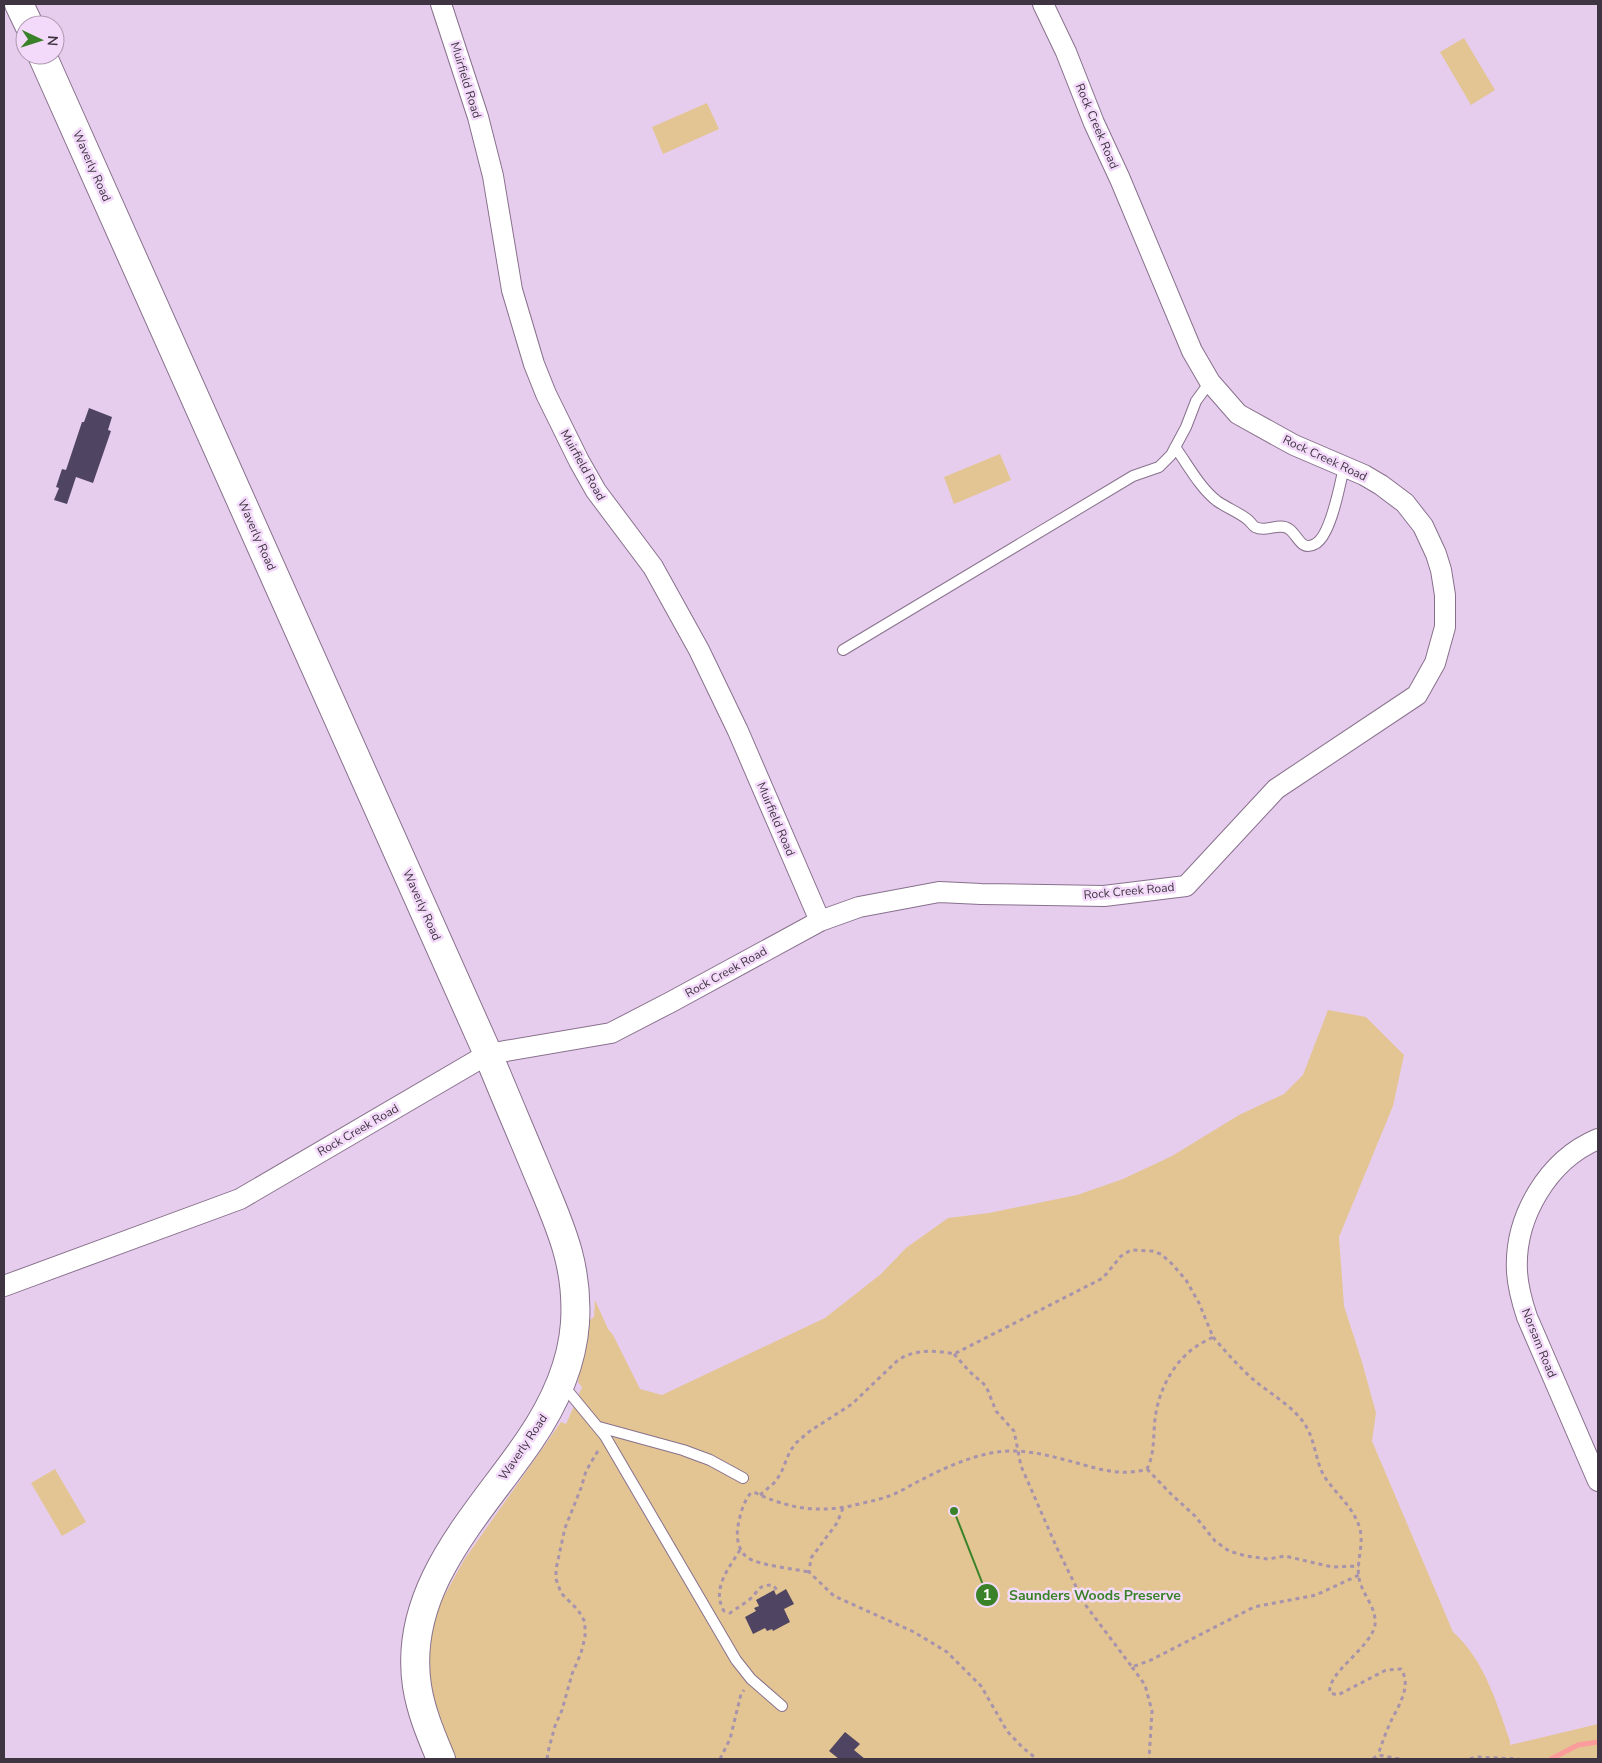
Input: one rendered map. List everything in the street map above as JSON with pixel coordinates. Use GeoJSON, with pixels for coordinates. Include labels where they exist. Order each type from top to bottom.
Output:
{"type":"FeatureCollection","features":[{"type":"Feature","properties":{"kind":"street","name":"Muirfield Road"},"geometry":{"type":"LineString","coordinates":[[441,4],[478,117],[493,176],[512,290],[534,364],[546,394],[596,491],[653,566],[700,650],[738,731],[820,921]]}},
{"type":"Feature","properties":{"kind":"street","name":"Rock Creek Road"},"geometry":{"type":"LineString","coordinates":[[4,1286],[240,1199],[488,1054],[611,1032],[671,1002],[820,921],[859,907],[939,892],[1104,896],[1186,886],[1276,789],[1418,695],[1436,663],[1444,627],[1445,595],[1436,554],[1423,526],[1405,503],[1381,485],[1364,475],[1294,445],[1238,414],[1210,382],[1192,351],[1124,188],[1094,123],[1066,52],[1043,4]]}},
{"type":"Feature","properties":{"kind":"street","name":"Waverly Road"},"geometry":{"type":"LineString","coordinates":[[46,65],[488,1054],[561,1230],[574,1275],[576,1298],[573,1344],[561,1382],[539,1426],[519,1456],[468,1523],[444,1560],[420,1619],[415,1662],[417,1685],[421,1707],[441,1759]]}},
{"type":"Feature","properties":{"kind":"street","name":"Norsam Road"},"geometry":{"type":"LineString","coordinates":[[1598,1139],[1573,1154],[1555,1169],[1541,1187],[1530,1207],[1522,1230],[1518,1250],[1517,1271],[1526,1317],[1598,1481]]}},
{"type":"Feature","properties":{"kind":"lane"},"geometry":{"type":"LineString","coordinates":[[842,650],[1134,476],[1159,467],[1171,455],[1186,427],[1196,401],[1210,382]]}},
{"type":"Feature","properties":{"kind":"lane"},"geometry":{"type":"LineString","coordinates":[[1175,447],[1208,493],[1217,501],[1248,519],[1257,528],[1283,526],[1290,529],[1302,545],[1310,546],[1317,544],[1322,539],[1332,519],[1344,467]]}},
{"type":"Feature","properties":{"kind":"lane"},"geometry":{"type":"LineString","coordinates":[[561,1382],[602,1432],[736,1660],[751,1679],[782,1706]]}},
{"type":"Feature","properties":{"kind":"lane"},"geometry":{"type":"LineString","coordinates":[[602,1432],[684,1450],[710,1460],[743,1478]]}},
{"type":"Feature","properties":{"kind":"path"},"geometry":{"type":"LineString","coordinates":[[760,1494],[775,1482],[790,1451],[797,1442],[810,1431],[852,1404],[898,1360],[906,1355],[919,1351],[954,1354],[1102,1278],[1121,1256],[1131,1250],[1152,1251],[1161,1254],[1186,1280],[1199,1303],[1213,1337],[1253,1380],[1292,1410],[1304,1422],[1313,1438],[1325,1478],[1354,1514],[1360,1530],[1362,1547],[1359,1580],[1374,1613],[1375,1626],[1358,1652],[1343,1667],[1329,1688],[1330,1693],[1338,1694],[1386,1670],[1401,1669],[1406,1676],[1401,1703],[1390,1722],[1378,1755],[1373,1759]]}},
{"type":"Feature","properties":{"kind":"path"},"geometry":{"type":"LineString","coordinates":[[1036,1759],[1008,1731],[981,1686],[947,1652],[914,1632],[834,1596],[809,1572],[748,1558],[740,1550],[737,1533],[740,1514],[747,1498],[754,1492],[779,1503],[794,1507],[825,1510],[844,1508],[890,1496],[932,1474],[969,1458],[1018,1450],[1119,1473],[1137,1472],[1147,1469],[1152,1460],[1155,1419],[1167,1379],[1178,1363],[1191,1350],[1213,1337]]}},
{"type":"Feature","properties":{"kind":"path"},"geometry":{"type":"LineString","coordinates":[[954,1354],[986,1386],[996,1411],[1014,1432],[1021,1466],[1056,1546],[1084,1603],[1145,1686],[1152,1711],[1149,1759]]}},
{"type":"Feature","properties":{"kind":"path"},"geometry":{"type":"LineString","coordinates":[[548,1759],[555,1726],[562,1710],[585,1637],[585,1622],[578,1610],[561,1593],[556,1580],[556,1569],[565,1528],[602,1432]]}},
{"type":"Feature","properties":{"kind":"path"},"geometry":{"type":"LineString","coordinates":[[1147,1469],[1195,1516],[1215,1542],[1229,1551],[1268,1559],[1285,1556],[1332,1567],[1359,1566]]}},
{"type":"Feature","properties":{"kind":"path"},"geometry":{"type":"LineString","coordinates":[[809,1572],[811,1558],[837,1523],[844,1508]]}},
{"type":"Feature","properties":{"kind":"path"},"geometry":{"type":"LineString","coordinates":[[740,1550],[720,1582],[720,1605],[724,1611],[730,1612],[751,1598],[758,1589],[766,1585],[773,1585],[778,1593]]}},
{"type":"Feature","properties":{"kind":"path"},"geometry":{"type":"LineString","coordinates":[[1132,1667],[1168,1652],[1254,1607],[1316,1595],[1359,1575]]}},
{"type":"Feature","properties":{"kind":"path"},"geometry":{"type":"LineString","coordinates":[[720,1759],[730,1739],[741,1694],[751,1679]]}},
{"type":"Feature","properties":{"kind":"path"},"geometry":{"type":"LineString","coordinates":[[1378,1755],[1400,1759]]}},
{"type":"Feature","properties":{"kind":"path"},"geometry":{"type":"LineString","coordinates":[[1470,1759],[1476,1757],[1520,1759]]}},
{"type":"Feature","properties":{"kind":"shaded area"},"geometry":{"type":"Polygon","coordinates":[[[1464,38],[1495,90],[1471,105],[1440,52],[1464,38]]]}},
{"type":"Feature","properties":{"kind":"shaded area"},"geometry":{"type":"Polygon","coordinates":[[[707,103],[719,129],[663,154],[652,127],[707,103]]]}},
{"type":"Feature","properties":{"kind":"shaded area"},"geometry":{"type":"Polygon","coordinates":[[[1000,454],[1011,480],[954,504],[944,477],[1000,454]]]}},
{"type":"Feature","properties":{"kind":"shaded area"},"geometry":{"type":"Polygon","coordinates":[[[1328,1010],[1366,1017],[1404,1055],[1393,1106],[1339,1237],[1344,1306],[1376,1413],[1372,1441],[1453,1632],[1473,1655],[1488,1683],[1510,1745],[1598,1724],[1598,1759],[455,1759],[429,1692],[428,1652],[437,1609],[464,1560],[561,1422],[566,1424],[582,1387],[578,1382],[584,1324],[594,1317],[595,1300],[640,1389],[662,1395],[825,1318],[881,1274],[906,1248],[948,1218],[989,1213],[1077,1195],[1123,1179],[1172,1156],[1239,1115],[1284,1094],[1303,1075],[1328,1010]]]}},
{"type":"Feature","properties":{"kind":"shaded area"},"geometry":{"type":"Polygon","coordinates":[[[55,1469],[86,1522],[62,1536],[31,1483],[55,1469]]]}},
{"type":"Feature","properties":{"kind":"building"},"geometry":{"type":"Polygon","coordinates":[[[89,408],[112,417],[108,430],[111,431],[93,483],[76,477],[67,504],[54,500],[59,488],[56,487],[62,469],[66,470],[82,422],[84,422],[89,408]]]}},
{"type":"Feature","properties":{"kind":"building"},"geometry":{"type":"Polygon","coordinates":[[[786,1589],[794,1604],[784,1609],[790,1622],[773,1631],[772,1629],[767,1631],[765,1628],[753,1634],[745,1617],[756,1611],[754,1608],[759,1606],[756,1600],[774,1590],[776,1595],[786,1589]]]}},
{"type":"Feature","properties":{"kind":"building"},"geometry":{"type":"Polygon","coordinates":[[[845,1732],[860,1744],[854,1750],[865,1759],[839,1759],[829,1751],[845,1732]]]}},
{"type":"Feature","properties":{"kind":"waterway"},"geometry":{"type":"LineString","coordinates":[[1551,1759],[1578,1745],[1598,1742]]}},
{"type":"Feature","properties":{"kind":"place","name":"Saunders Woods Preserve"},"geometry":{"type":"Point","coordinates":[954,1511]}}]}
